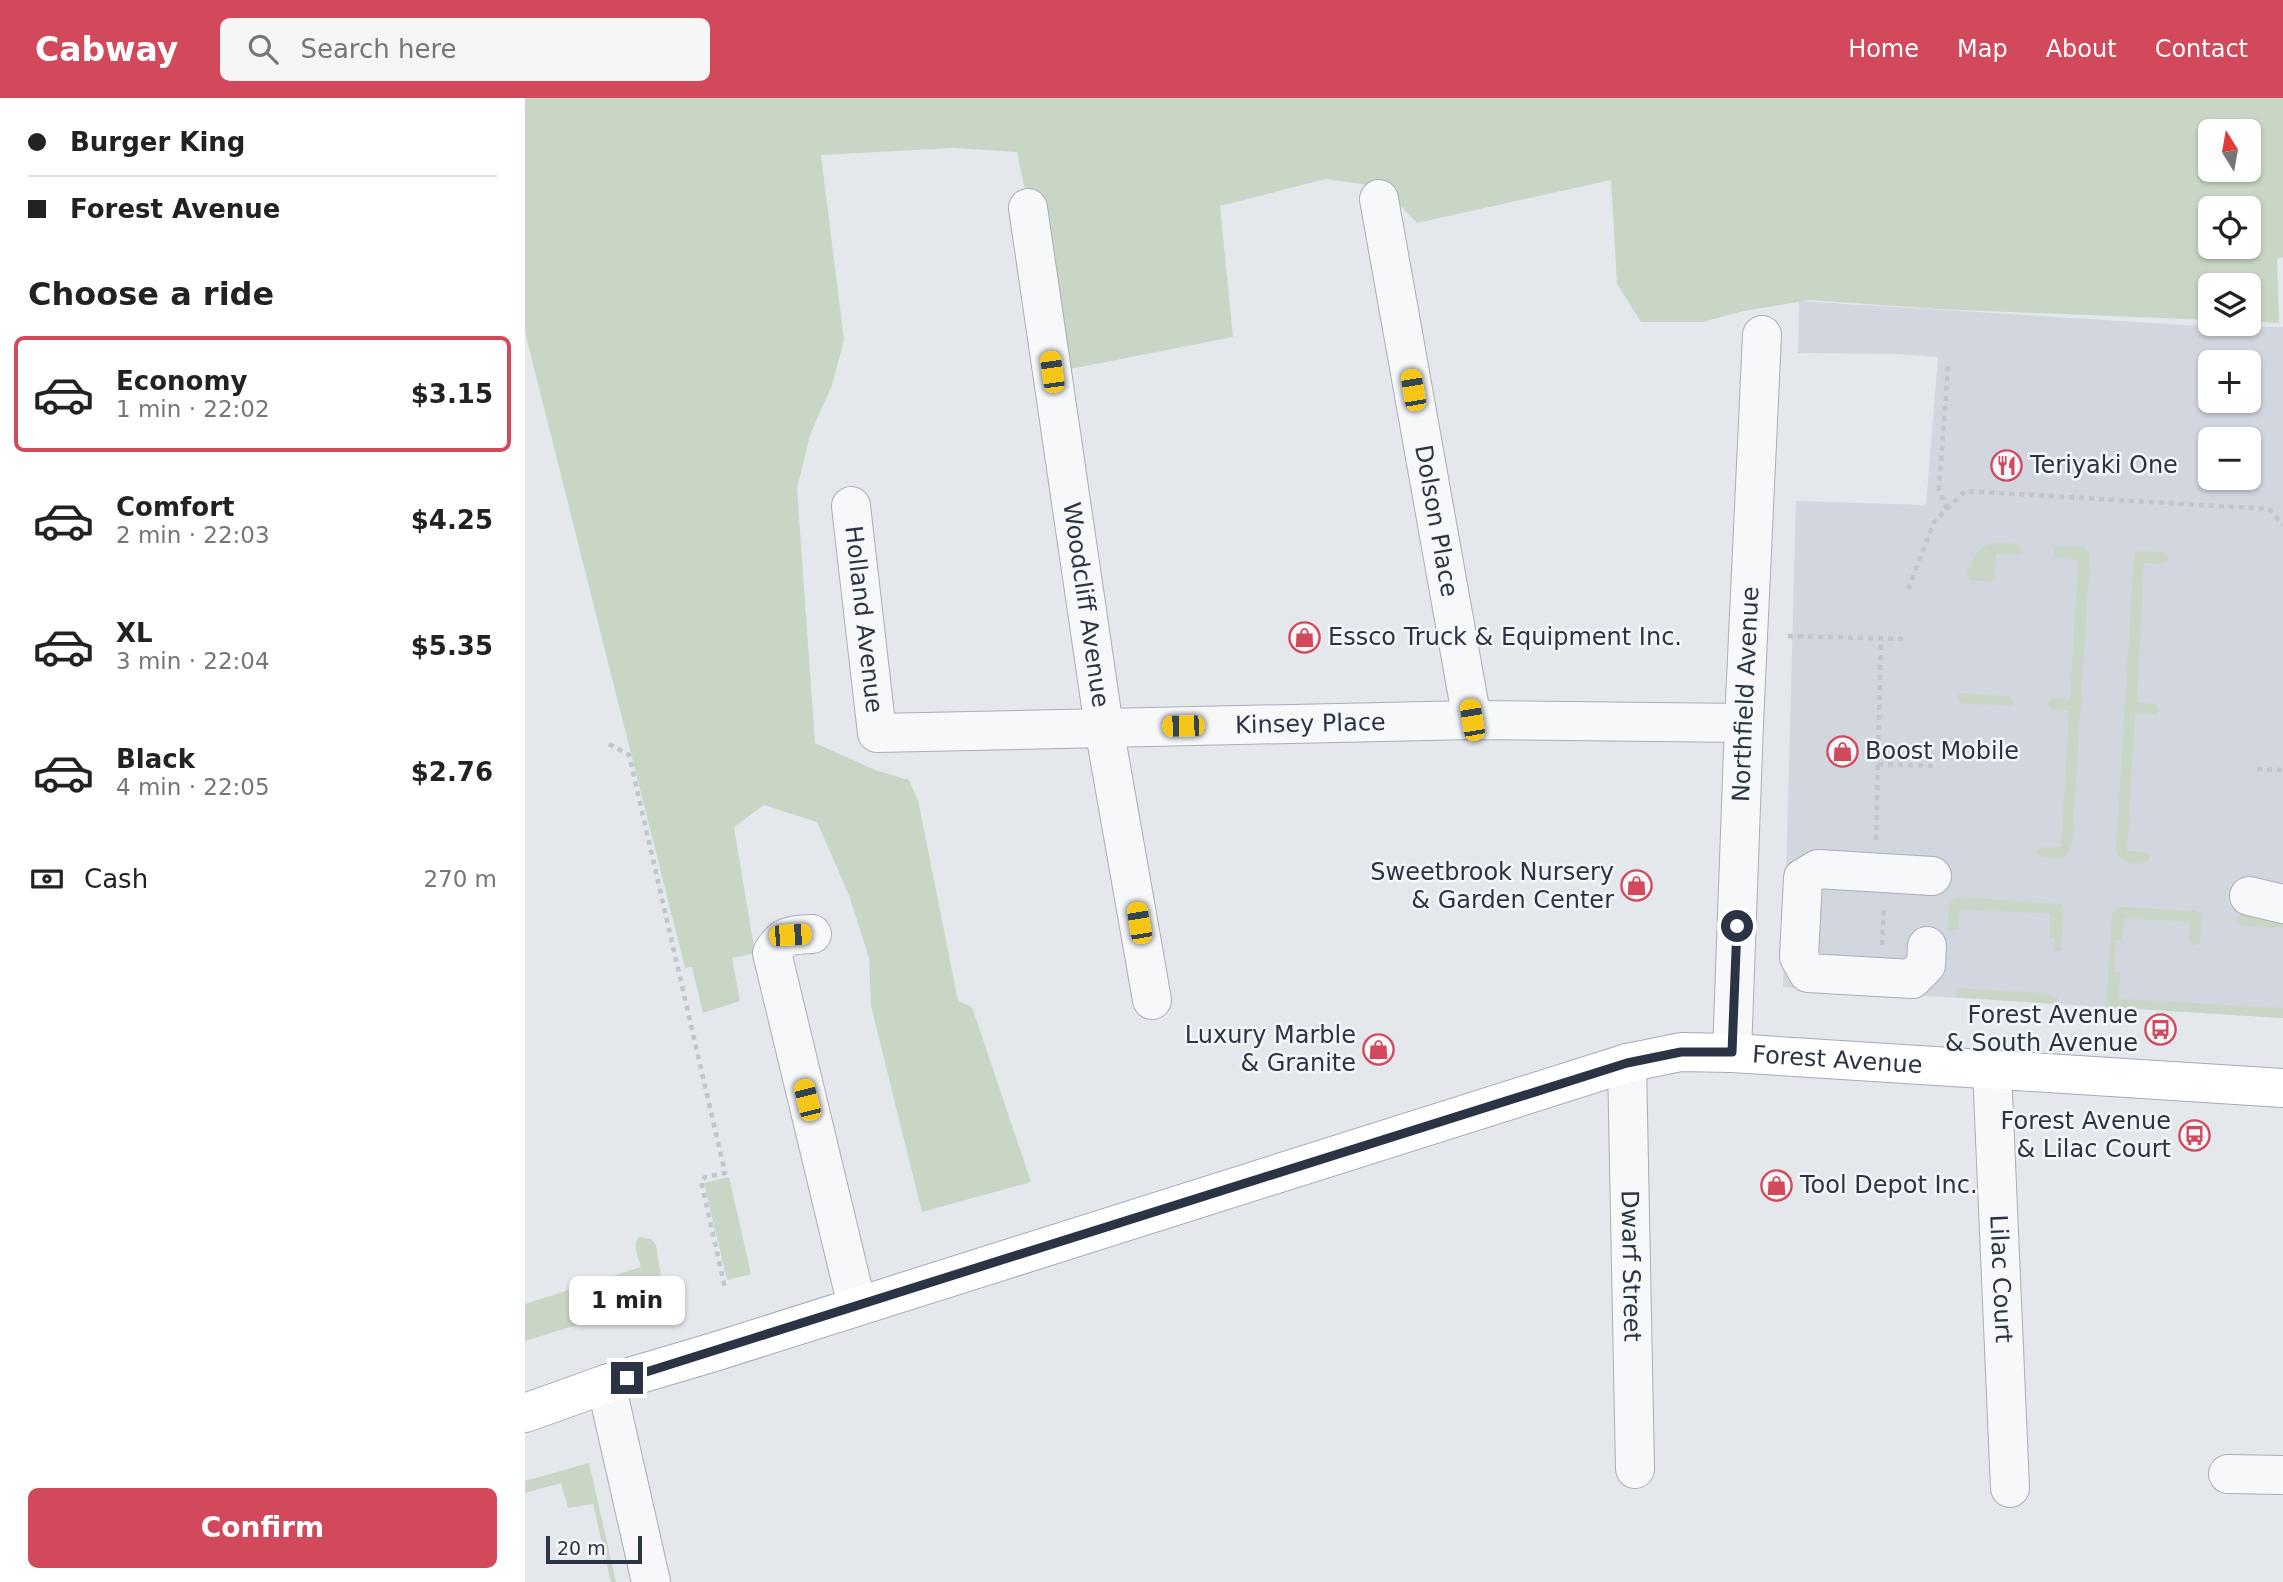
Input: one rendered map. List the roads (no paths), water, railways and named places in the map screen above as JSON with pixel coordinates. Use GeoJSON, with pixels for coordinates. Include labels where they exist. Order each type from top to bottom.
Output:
{"type":"FeatureCollection","features":[{"type":"Feature","properties":{"kind":"main road","name":"Forest Avenue"},"geometry":{"type":"LineString","coordinates":[[525,1413],[606,1384],[1627,1063],[1681,1052],[1732,1052],[2283,1088]]}},
{"type":"Feature","properties":{"kind":"street","name":"Dolson Place"},"geometry":{"type":"LineString","coordinates":[[1379,199],[1472,720]]}},
{"type":"Feature","properties":{"kind":"street","name":"Woodcliff Avenue"},"geometry":{"type":"LineString","coordinates":[[1028,208],[1104,727],[1152,1000]]}},
{"type":"Feature","properties":{"kind":"street","name":"Northfield Avenue"},"geometry":{"type":"LineString","coordinates":[[1732,1052],[1762,335]]}},
{"type":"Feature","properties":{"kind":"street","name":"Holland Avenue"},"geometry":{"type":"LineString","coordinates":[[851,506],[877,733]]}},
{"type":"Feature","properties":{"kind":"street","name":"Kinsey Place"},"geometry":{"type":"LineString","coordinates":[[877,733],[1472,720],[1744,723]]}},
{"type":"Feature","properties":{"kind":"street"},"geometry":{"type":"LineString","coordinates":[[1927,946],[1926,965],[1912,979],[1808,973],[1799,957],[1803,878],[1818,869],[1931,876]]}},
{"type":"Feature","properties":{"kind":"street"},"geometry":{"type":"LineString","coordinates":[[812,934],[790,935],[778,942],[772,953],[857,1306]]}},
{"type":"Feature","properties":{"kind":"street","name":"Dwarf Street"},"geometry":{"type":"LineString","coordinates":[[1627,1063],[1635,1469]]}},
{"type":"Feature","properties":{"kind":"street","name":"Lilac Court"},"geometry":{"type":"LineString","coordinates":[[1992,1069],[2010,1488]]}},
{"type":"Feature","properties":{"kind":"street"},"geometry":{"type":"LineString","coordinates":[[606,1384],[651,1582]]}},
{"type":"Feature","properties":{"kind":"street"},"geometry":{"type":"LineString","coordinates":[[2228,1474],[2283,1475]]}},
{"type":"Feature","properties":{"kind":"place","name":"Teriyaki One"},"geometry":{"type":"Point","coordinates":[2007,465]}},
{"type":"Feature","properties":{"kind":"place","name":"Essco Truck & Equipment Inc."},"geometry":{"type":"Point","coordinates":[1305,637]}},
{"type":"Feature","properties":{"kind":"place","name":"Boost Mobile"},"geometry":{"type":"Point","coordinates":[1842,751]}},
{"type":"Feature","properties":{"kind":"place","name":"Sweetbrook Nursery & Garden Center"},"geometry":{"type":"Point","coordinates":[1637,886]}},
{"type":"Feature","properties":{"kind":"place","name":"Forest Avenue & South Avenue"},"geometry":{"type":"Point","coordinates":[2161,1029]}},
{"type":"Feature","properties":{"kind":"place","name":"Luxury Marble & Granite"},"geometry":{"type":"Point","coordinates":[1379,1049]}},
{"type":"Feature","properties":{"kind":"place","name":"Forest Avenue & Lilac Court"},"geometry":{"type":"Point","coordinates":[2194,1135]}},
{"type":"Feature","properties":{"kind":"place","name":"Tool Depot Inc."},"geometry":{"type":"Point","coordinates":[1777,1185]}}]}
